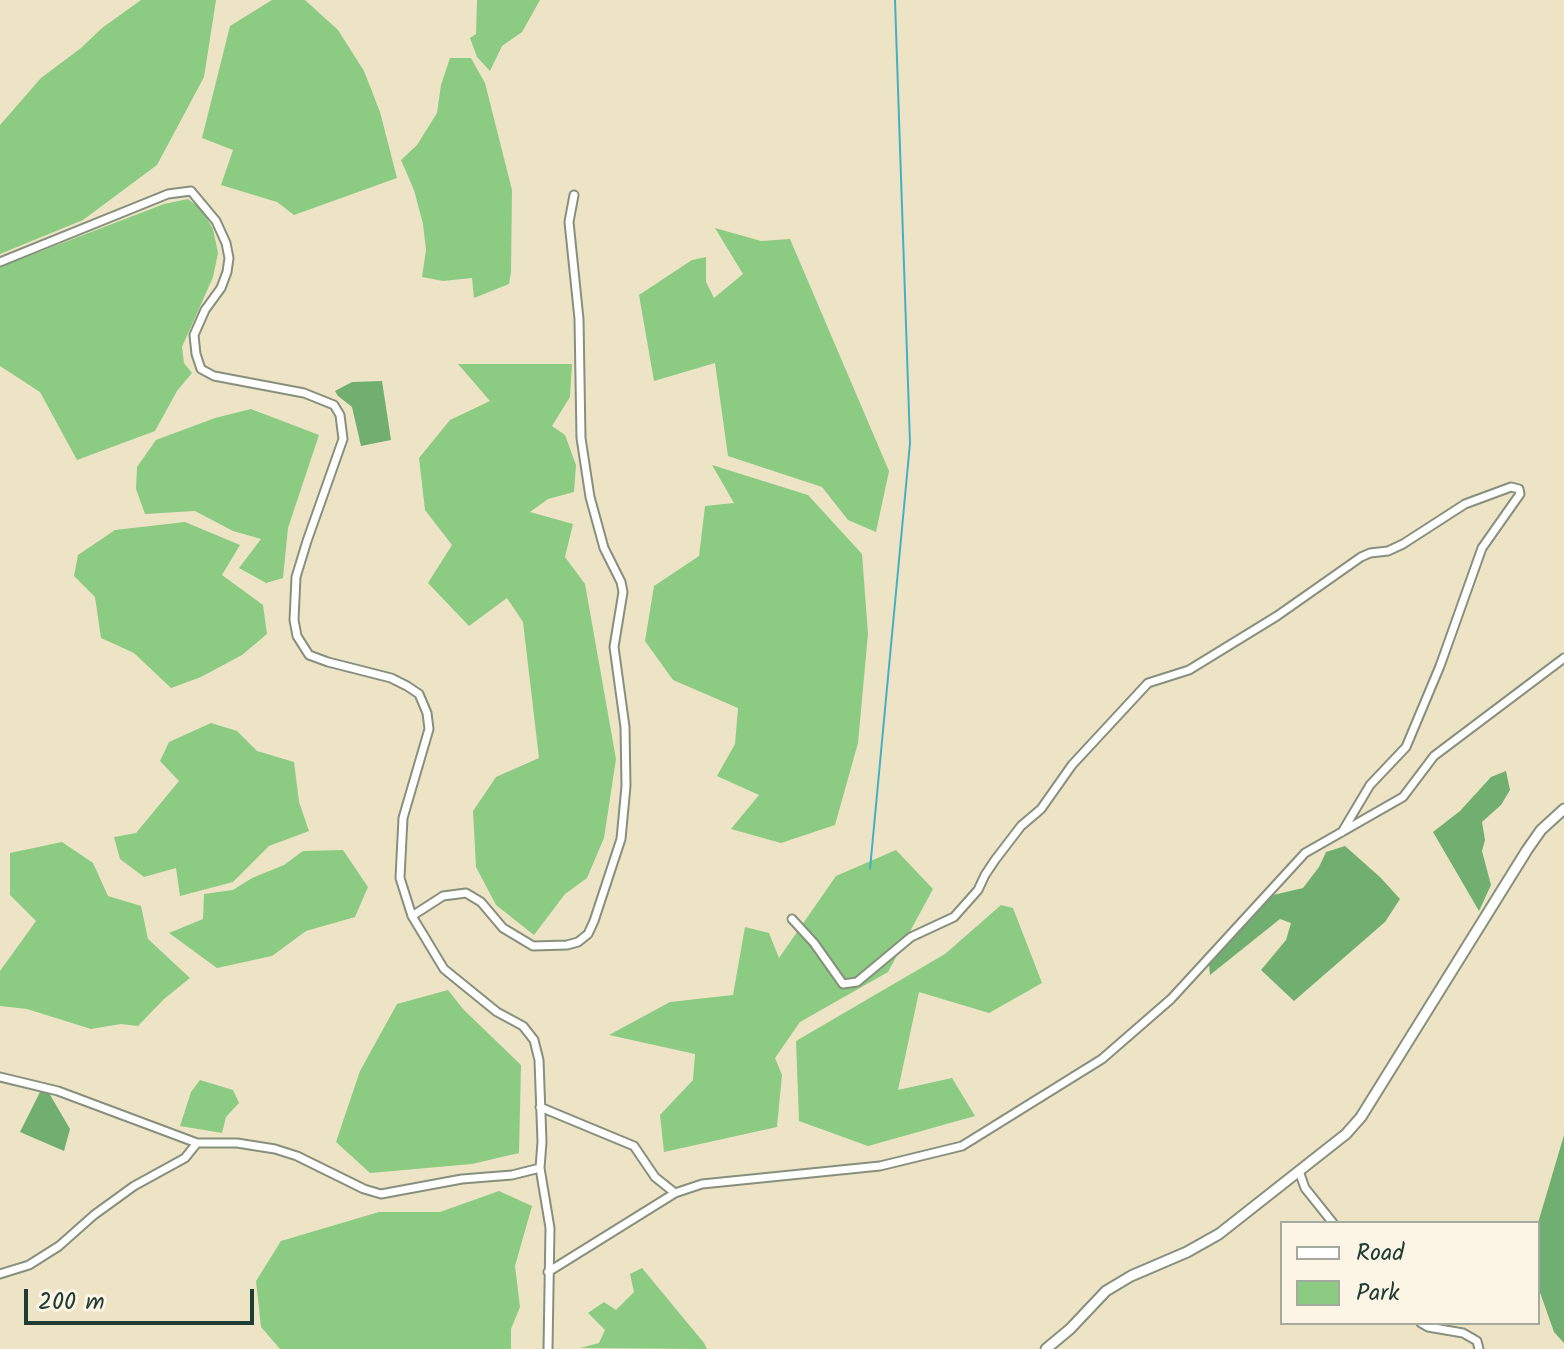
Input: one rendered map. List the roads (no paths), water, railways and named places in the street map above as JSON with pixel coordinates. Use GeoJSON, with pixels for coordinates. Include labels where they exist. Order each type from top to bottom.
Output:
{"type":"FeatureCollection","features":[{"type":"Feature","properties":{"kind":"street"},"geometry":{"type":"LineString","coordinates":[[0,262],[168,194],[191,191],[216,221],[229,258],[221,288],[205,310],[194,335],[201,369],[214,376],[304,393],[334,405],[340,415],[343,439],[296,577],[294,620],[297,636],[309,655],[391,678],[419,694],[427,713],[429,729],[405,807],[399,857],[400,878],[412,916],[444,969],[497,1012],[523,1026],[534,1040],[539,1060],[540,1168],[550,1228],[548,1349]]}},
{"type":"Feature","properties":{"kind":"street"},"geometry":{"type":"LineString","coordinates":[[412,916],[443,896],[466,893],[481,902],[503,928],[533,946],[578,942],[588,934],[594,921],[621,839],[626,786],[625,727],[614,647],[623,592],[597,523],[581,438],[579,319],[569,222],[574,195]]}},
{"type":"Feature","properties":{"kind":"street"},"geometry":{"type":"LineString","coordinates":[[792,919],[814,943],[843,984],[857,982],[911,937],[954,917],[978,890],[995,860],[1021,826],[1041,809],[1072,765],[1148,683],[1189,670],[1277,616],[1361,557],[1403,544],[1465,504],[1511,487],[1519,489],[1520,494],[1482,548],[1440,666],[1406,747],[1370,785],[1342,832]]}},
{"type":"Feature","properties":{"kind":"street"},"geometry":{"type":"LineString","coordinates":[[548,1272],[675,1193],[702,1184],[880,1166],[962,1146],[1102,1059],[1171,999],[1305,853],[1403,797],[1434,756],[1564,658]]}},
{"type":"Feature","properties":{"kind":"street"},"geometry":{"type":"LineString","coordinates":[[1046,1349],[1106,1291],[1219,1234],[1346,1134],[1361,1117],[1527,850],[1541,830],[1564,809]]}},
{"type":"Feature","properties":{"kind":"street"},"geometry":{"type":"LineString","coordinates":[[0,1077],[58,1091],[197,1143],[237,1143],[275,1149],[381,1194],[540,1168]]}},
{"type":"Feature","properties":{"kind":"street"},"geometry":{"type":"LineString","coordinates":[[540,1107],[634,1146],[655,1177],[675,1193]]}},
{"type":"Feature","properties":{"kind":"street"},"geometry":{"type":"LineString","coordinates":[[0,1274],[29,1265],[59,1246],[134,1186],[185,1158],[197,1143]]}},
{"type":"Feature","properties":{"kind":"street"},"geometry":{"type":"LineString","coordinates":[[1299,1171],[1305,1188],[1331,1221]]}},
{"type":"Feature","properties":{"kind":"street"},"geometry":{"type":"LineString","coordinates":[[1424,1325],[1463,1333],[1477,1341],[1479,1349]]}},
{"type":"Feature","properties":{"kind":"waterway"},"geometry":{"type":"LineString","coordinates":[[870,869],[910,443],[895,0]]}}]}
